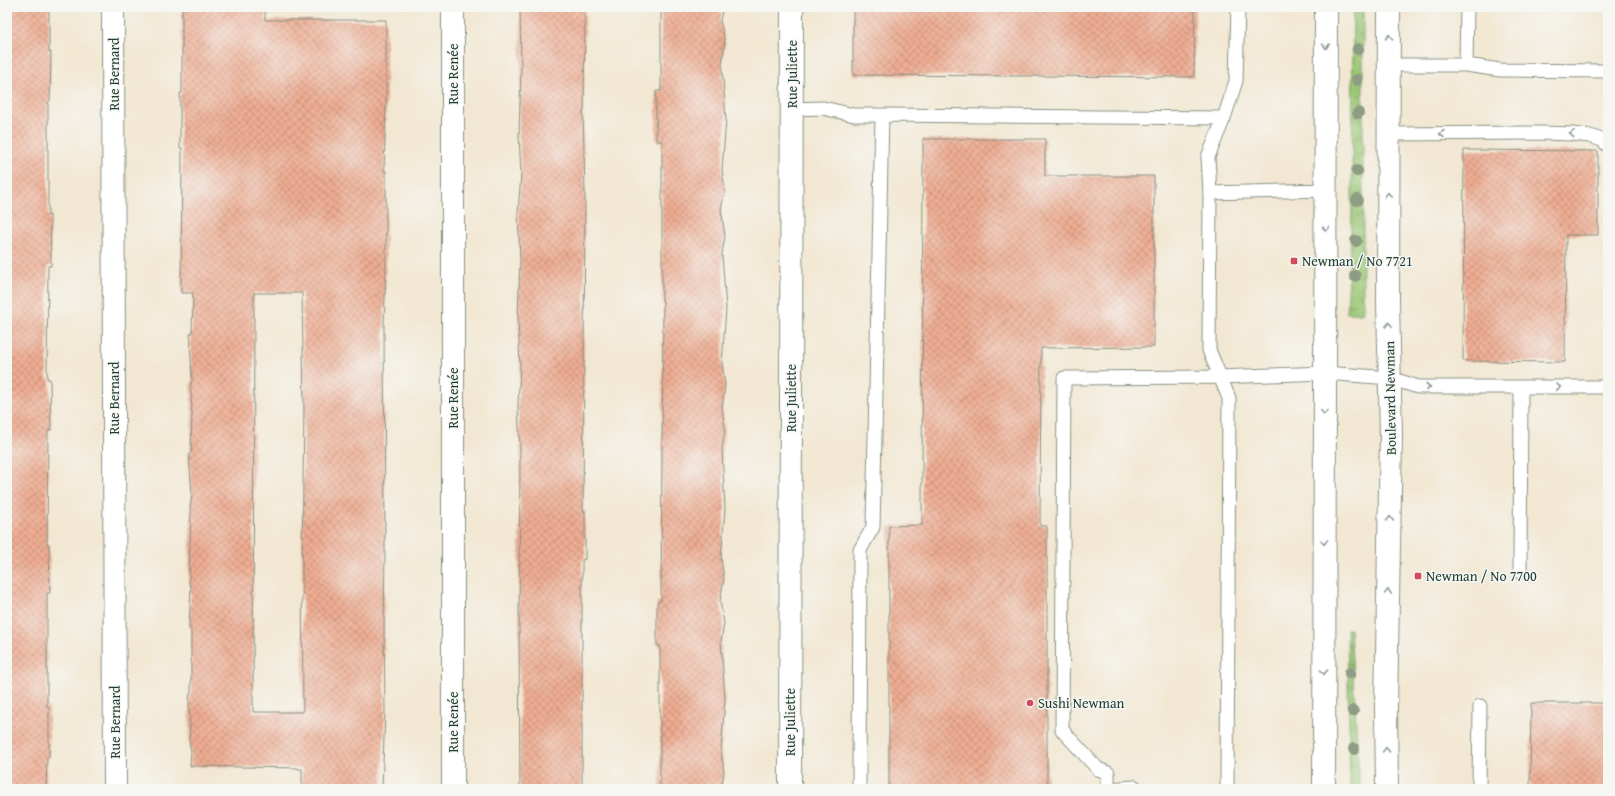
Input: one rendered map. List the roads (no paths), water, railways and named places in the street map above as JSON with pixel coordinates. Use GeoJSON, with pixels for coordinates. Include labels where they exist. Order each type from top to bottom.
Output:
{"type":"FeatureCollection","features":[{"type":"Feature","properties":{"kind":"street","name":"Rue Bernard"},"geometry":{"type":"LineString","coordinates":[[113,7],[115,789]]}},
{"type":"Feature","properties":{"kind":"street","name":"Rue Renée"},"geometry":{"type":"LineString","coordinates":[[453,7],[453,789]]}},
{"type":"Feature","properties":{"kind":"street","name":"Rue Juliette"},"geometry":{"type":"LineString","coordinates":[[790,789],[792,7]]}},
{"type":"Feature","properties":{"kind":"street"},"geometry":{"type":"LineString","coordinates":[[1324,789],[1327,190],[1326,7]]}},
{"type":"Feature","properties":{"kind":"street","name":"Boulevard Newman"},"geometry":{"type":"LineString","coordinates":[[1387,789],[1386,707],[1391,437],[1388,302],[1389,7]]}},
{"type":"Feature","properties":{"kind":"lane"},"geometry":{"type":"LineString","coordinates":[[1227,789],[1229,398],[1209,350],[1210,193],[1208,157],[1224,118],[1236,80],[1238,7]]}},
{"type":"Feature","properties":{"kind":"lane"},"geometry":{"type":"LineString","coordinates":[[1466,64],[1467,7]]}},
{"type":"Feature","properties":{"kind":"lane"},"geometry":{"type":"LineString","coordinates":[[1389,65],[1466,64],[1500,70],[1608,71]]}},
{"type":"Feature","properties":{"kind":"lane"},"geometry":{"type":"LineString","coordinates":[[792,109],[823,108],[854,115],[1224,118]]}},
{"type":"Feature","properties":{"kind":"lane"},"geometry":{"type":"LineString","coordinates":[[859,789],[860,550],[874,527],[882,115]]}},
{"type":"Feature","properties":{"kind":"lane"},"geometry":{"type":"LineString","coordinates":[[1389,134],[1572,134],[1590,136],[1602,140],[1608,146]]}},
{"type":"Feature","properties":{"kind":"lane"},"geometry":{"type":"LineString","coordinates":[[1210,193],[1327,190]]}},
{"type":"Feature","properties":{"kind":"lane"},"geometry":{"type":"LineString","coordinates":[[1138,789],[1135,787],[1108,789],[1108,773],[1098,769],[1062,730],[1064,378],[1220,377],[1325,373],[1390,378],[1418,387],[1608,387]]}},
{"type":"Feature","properties":{"kind":"lane"},"geometry":{"type":"LineString","coordinates":[[1520,572],[1521,388]]}},
{"type":"Feature","properties":{"kind":"lane"},"geometry":{"type":"LineString","coordinates":[[1479,789],[1480,706]]}},
{"type":"Feature","properties":{"kind":"place","name":"Newman / No 7721"},"geometry":{"type":"Point","coordinates":[1294,261]}},
{"type":"Feature","properties":{"kind":"place","name":"Newman / No 7700"},"geometry":{"type":"Point","coordinates":[1418,576]}},
{"type":"Feature","properties":{"kind":"place","name":"Sushi Newman"},"geometry":{"type":"Point","coordinates":[1030,703]}}]}
